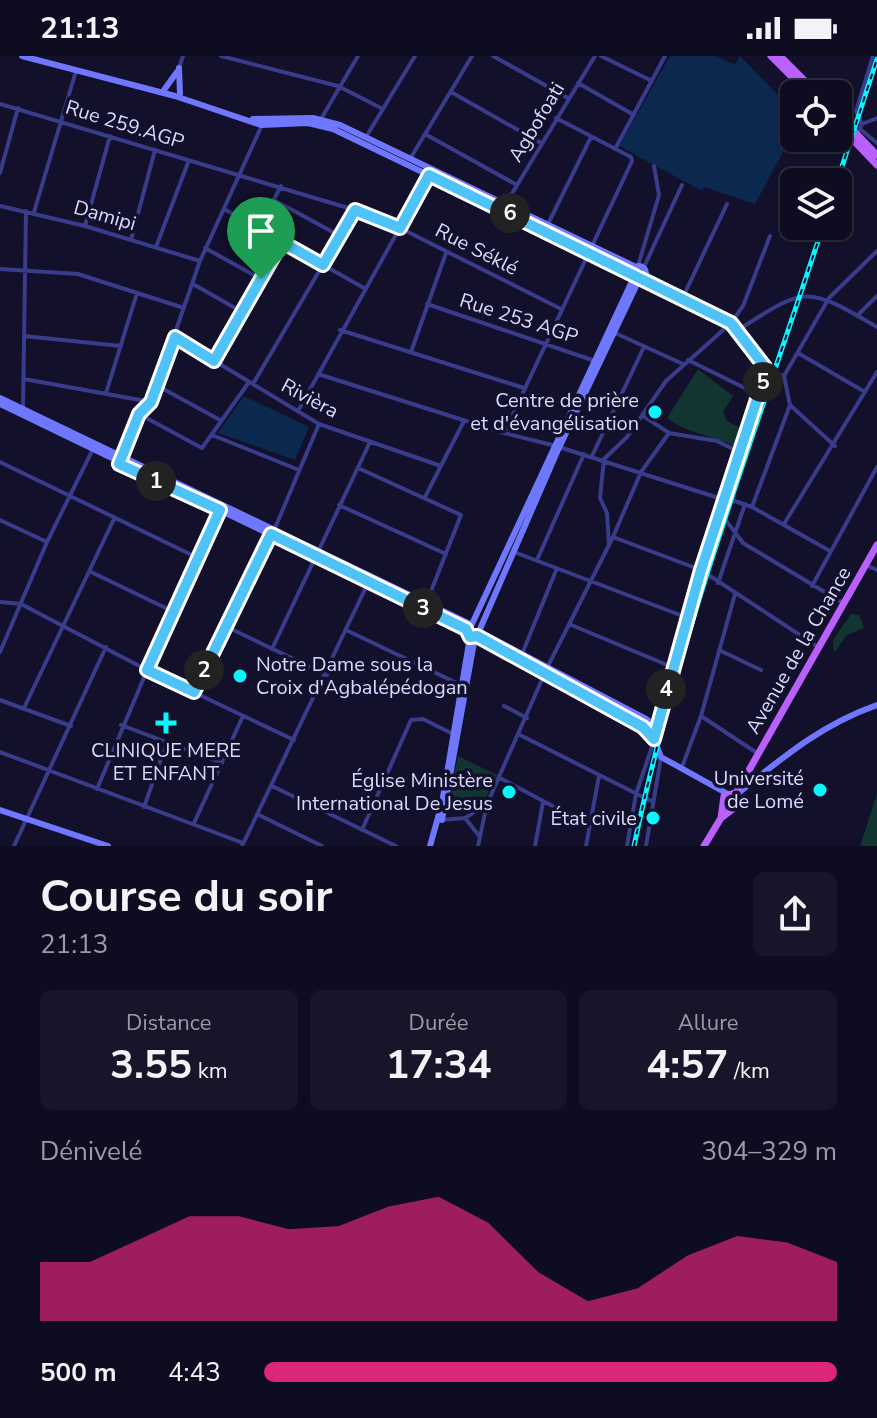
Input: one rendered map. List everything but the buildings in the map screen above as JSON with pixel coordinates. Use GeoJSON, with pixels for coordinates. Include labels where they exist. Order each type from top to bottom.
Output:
{"type":"FeatureCollection","features":[{"type":"Feature","properties":{"kind":"main road"},"geometry":{"type":"LineString","coordinates":[[771,56],[795,80]]}},
{"type":"Feature","properties":{"kind":"main road"},"geometry":{"type":"LineString","coordinates":[[780,56],[804,80]]}},
{"type":"Feature","properties":{"kind":"main road"},"geometry":{"type":"LineString","coordinates":[[852,127],[877,155]]}},
{"type":"Feature","properties":{"kind":"main road"},"geometry":{"type":"LineString","coordinates":[[852,130],[858,132],[877,165]]}},
{"type":"Feature","properties":{"kind":"main road","name":"Avenue de la Chance"},"geometry":{"type":"LineString","coordinates":[[704,846],[877,545]]}},
{"type":"Feature","properties":{"kind":"main road"},"geometry":{"type":"LineString","coordinates":[[748,769],[755,779]]}},
{"type":"Feature","properties":{"kind":"street"},"geometry":{"type":"LineString","coordinates":[[29,56],[177,94]]}},
{"type":"Feature","properties":{"kind":"street"},"geometry":{"type":"LineString","coordinates":[[177,94],[183,56]]}},
{"type":"Feature","properties":{"kind":"street"},"geometry":{"type":"LineString","coordinates":[[221,56],[338,86],[381,108]]}},
{"type":"Feature","properties":{"kind":"street"},"geometry":{"type":"LineString","coordinates":[[320,122],[358,56]]}},
{"type":"Feature","properties":{"kind":"street"},"geometry":{"type":"LineString","coordinates":[[365,139],[415,56]]}},
{"type":"Feature","properties":{"kind":"street"},"geometry":{"type":"LineString","coordinates":[[409,161],[472,56]]}},
{"type":"Feature","properties":{"kind":"street"},"geometry":{"type":"LineString","coordinates":[[493,56],[568,98]]}},
{"type":"Feature","properties":{"kind":"street"},"geometry":{"type":"LineString","coordinates":[[598,56],[652,81]]}},
{"type":"Feature","properties":{"kind":"street","name":"Agbofoati"},"geometry":{"type":"LineString","coordinates":[[504,207],[568,98],[598,56]]}},
{"type":"Feature","properties":{"kind":"street"},"geometry":{"type":"LineString","coordinates":[[615,149],[665,56]]}},
{"type":"Feature","properties":{"kind":"street"},"geometry":{"type":"LineString","coordinates":[[858,132],[856,111],[873,56]]}},
{"type":"Feature","properties":{"kind":"street"},"geometry":{"type":"LineString","coordinates":[[164,90],[179,68]]}},
{"type":"Feature","properties":{"kind":"street"},"geometry":{"type":"LineString","coordinates":[[77,69],[164,90],[262,123],[320,122],[365,139],[639,273],[731,323],[766,371],[784,376]]}},
{"type":"Feature","properties":{"kind":"street"},"geometry":{"type":"LineString","coordinates":[[34,212],[77,69]]}},
{"type":"Feature","properties":{"kind":"street"},"geometry":{"type":"LineString","coordinates":[[578,83],[634,115]]}},
{"type":"Feature","properties":{"kind":"street"},"geometry":{"type":"LineString","coordinates":[[451,92],[541,143]]}},
{"type":"Feature","properties":{"kind":"street","name":"Rue 259.AGP"},"geometry":{"type":"LineString","coordinates":[[0,104],[240,176]]}},
{"type":"Feature","properties":{"kind":"street"},"geometry":{"type":"LineString","coordinates":[[0,173],[18,108]]}},
{"type":"Feature","properties":{"kind":"street"},"geometry":{"type":"LineString","coordinates":[[504,433],[632,161],[556,118]]}},
{"type":"Feature","properties":{"kind":"street"},"geometry":{"type":"LineString","coordinates":[[858,132],[877,118]]}},
{"type":"Feature","properties":{"kind":"street"},"geometry":{"type":"LineString","coordinates":[[119,464],[139,414],[151,402],[158,386],[205,248],[262,123]]}},
{"type":"Feature","properties":{"kind":"street"},"geometry":{"type":"LineString","coordinates":[[858,132],[877,143]]}},
{"type":"Feature","properties":{"kind":"street"},"geometry":{"type":"LineString","coordinates":[[425,134],[517,185]]}},
{"type":"Feature","properties":{"kind":"street"},"geometry":{"type":"LineString","coordinates":[[85,226],[110,136]]}},
{"type":"Feature","properties":{"kind":"street"},"geometry":{"type":"LineString","coordinates":[[548,224],[591,137]]}},
{"type":"Feature","properties":{"kind":"street"},"geometry":{"type":"LineString","coordinates":[[131,240],[155,150]]}},
{"type":"Feature","properties":{"kind":"street"},"geometry":{"type":"LineString","coordinates":[[156,247],[189,160]]}},
{"type":"Feature","properties":{"kind":"street"},"geometry":{"type":"LineString","coordinates":[[409,161],[429,175],[548,224],[591,249]]}},
{"type":"Feature","properties":{"kind":"street"},"geometry":{"type":"LineString","coordinates":[[598,362],[615,333],[639,273],[659,195],[654,166]]}},
{"type":"Feature","properties":{"kind":"street"},"geometry":{"type":"LineString","coordinates":[[298,412],[340,330],[429,175]]}},
{"type":"Feature","properties":{"kind":"street","name":"Rue Séklé"},"geometry":{"type":"LineString","coordinates":[[240,176],[355,210],[400,228],[561,309]]}},
{"type":"Feature","properties":{"kind":"street"},"geometry":{"type":"LineString","coordinates":[[432,846],[442,820],[461,685],[476,634],[556,446],[682,185]]}},
{"type":"Feature","properties":{"kind":"street"},"geometry":{"type":"LineString","coordinates":[[259,228],[281,186]]}},
{"type":"Feature","properties":{"kind":"street"},"geometry":{"type":"LineString","coordinates":[[274,200],[340,236]]}},
{"type":"Feature","properties":{"kind":"street"},"geometry":{"type":"LineString","coordinates":[[685,297],[727,204]]}},
{"type":"Feature","properties":{"kind":"street","name":"Damipi"},"geometry":{"type":"LineString","coordinates":[[0,206],[85,226],[200,261]]}},
{"type":"Feature","properties":{"kind":"street"},"geometry":{"type":"LineString","coordinates":[[224,209],[364,288]]}},
{"type":"Feature","properties":{"kind":"street"},"geometry":{"type":"LineString","coordinates":[[139,414],[202,448],[220,420],[251,383],[355,210]]}},
{"type":"Feature","properties":{"kind":"street"},"geometry":{"type":"LineString","coordinates":[[23,408],[26,211]]}},
{"type":"Feature","properties":{"kind":"street"},"geometry":{"type":"LineString","coordinates":[[609,545],[607,513],[600,498],[604,459],[627,437],[666,381],[731,323],[743,306],[770,236]]}},
{"type":"Feature","properties":{"kind":"street"},"geometry":{"type":"LineString","coordinates":[[214,361],[282,242]]}},
{"type":"Feature","properties":{"kind":"street"},"geometry":{"type":"LineString","coordinates":[[205,248],[261,279]]}},
{"type":"Feature","properties":{"kind":"street"},"geometry":{"type":"LineString","coordinates":[[752,507],[790,405],[784,376],[829,298],[877,251]]}},
{"type":"Feature","properties":{"kind":"street"},"geometry":{"type":"LineString","coordinates":[[411,353],[446,253]]}},
{"type":"Feature","properties":{"kind":"street"},"geometry":{"type":"LineString","coordinates":[[0,269],[68,272],[184,308]]}},
{"type":"Feature","properties":{"kind":"street"},"geometry":{"type":"LineString","coordinates":[[193,284],[242,312]]}},
{"type":"Feature","properties":{"kind":"street"},"geometry":{"type":"LineString","coordinates":[[106,393],[137,293]]}},
{"type":"Feature","properties":{"kind":"street"},"geometry":{"type":"LineString","coordinates":[[735,332],[790,299],[810,295],[829,298],[877,327]]}},
{"type":"Feature","properties":{"kind":"street"},"geometry":{"type":"LineString","coordinates":[[858,315],[877,296]]}},
{"type":"Feature","properties":{"kind":"street","name":"Rue 253 AGP"},"geometry":{"type":"LineString","coordinates":[[427,304],[598,362]]}},
{"type":"Feature","properties":{"kind":"street"},"geometry":{"type":"LineString","coordinates":[[340,330],[524,388]]}},
{"type":"Feature","properties":{"kind":"street"},"geometry":{"type":"LineString","coordinates":[[615,333],[759,395]]}},
{"type":"Feature","properties":{"kind":"street"},"geometry":{"type":"LineString","coordinates":[[24,336],[121,346]]}},
{"type":"Feature","properties":{"kind":"street","name":"Rivièra"},"geometry":{"type":"LineString","coordinates":[[175,337],[319,424],[441,466]]}},
{"type":"Feature","properties":{"kind":"street"},"geometry":{"type":"LineString","coordinates":[[592,456],[644,347]]}},
{"type":"Feature","properties":{"kind":"street"},"geometry":{"type":"LineString","coordinates":[[798,353],[865,392]]}},
{"type":"Feature","properties":{"kind":"street"},"geometry":{"type":"LineString","coordinates":[[627,846],[636,794],[672,667],[766,371]]}},
{"type":"Feature","properties":{"kind":"street"},"geometry":{"type":"LineString","coordinates":[[784,524],[835,446],[877,372]]}},
{"type":"Feature","properties":{"kind":"street"},"geometry":{"type":"LineString","coordinates":[[318,374],[464,421],[604,459],[745,504],[830,551]]}},
{"type":"Feature","properties":{"kind":"street"},"geometry":{"type":"LineString","coordinates":[[23,379],[151,402]]}},
{"type":"Feature","properties":{"kind":"street"},"geometry":{"type":"LineString","coordinates":[[158,386],[220,420]]}},
{"type":"Feature","properties":{"kind":"street"},"geometry":{"type":"LineString","coordinates":[[0,401],[23,408],[469,625],[476,634],[643,727],[654,739],[661,757],[651,801],[646,846]]}},
{"type":"Feature","properties":{"kind":"street"},"geometry":{"type":"LineString","coordinates":[[0,401],[119,464],[273,531]]}},
{"type":"Feature","properties":{"kind":"street"},"geometry":{"type":"LineString","coordinates":[[790,405],[835,446]]}},
{"type":"Feature","properties":{"kind":"street"},"geometry":{"type":"LineString","coordinates":[[642,415],[669,433],[717,441],[739,452]]}},
{"type":"Feature","properties":{"kind":"street"},"geometry":{"type":"LineString","coordinates":[[425,497],[464,421]]}},
{"type":"Feature","properties":{"kind":"street"},"geometry":{"type":"LineString","coordinates":[[194,692],[273,531],[319,424]]}},
{"type":"Feature","properties":{"kind":"street"},"geometry":{"type":"LineString","coordinates":[[478,846],[487,804],[520,735],[545,672],[613,537],[641,472],[669,433]]}},
{"type":"Feature","properties":{"kind":"street"},"geometry":{"type":"LineString","coordinates":[[211,435],[299,470]]}},
{"type":"Feature","properties":{"kind":"street"},"geometry":{"type":"LineString","coordinates":[[272,649],[370,442]]}},
{"type":"Feature","properties":{"kind":"street"},"geometry":{"type":"LineString","coordinates":[[0,652],[47,542],[92,451]]}},
{"type":"Feature","properties":{"kind":"street"},"geometry":{"type":"LineString","coordinates":[[537,560],[584,454]]}},
{"type":"Feature","properties":{"kind":"street"},"geometry":{"type":"LineString","coordinates":[[0,462],[196,558]]}},
{"type":"Feature","properties":{"kind":"street"},"geometry":{"type":"LineString","coordinates":[[812,586],[877,467]]}},
{"type":"Feature","properties":{"kind":"street"},"geometry":{"type":"LineString","coordinates":[[358,468],[425,497],[462,518],[426,604]]}},
{"type":"Feature","properties":{"kind":"street"},"geometry":{"type":"LineString","coordinates":[[718,583],[745,504]]}},
{"type":"Feature","properties":{"kind":"street"},"geometry":{"type":"LineString","coordinates":[[339,505],[446,554]]}},
{"type":"Feature","properties":{"kind":"street"},"geometry":{"type":"LineString","coordinates":[[97,789],[121,725],[220,510]]}},
{"type":"Feature","properties":{"kind":"street"},"geometry":{"type":"LineString","coordinates":[[720,513],[734,536],[843,603]]}},
{"type":"Feature","properties":{"kind":"street"},"geometry":{"type":"LineString","coordinates":[[24,708],[114,519]]}},
{"type":"Feature","properties":{"kind":"street"},"geometry":{"type":"LineString","coordinates":[[0,529],[2,521],[47,542]]}},
{"type":"Feature","properties":{"kind":"street"},"geometry":{"type":"LineString","coordinates":[[613,537],[701,570],[819,647]]}},
{"type":"Feature","properties":{"kind":"street"},"geometry":{"type":"LineString","coordinates":[[510,550],[688,618]]}},
{"type":"Feature","properties":{"kind":"street"},"geometry":{"type":"LineString","coordinates":[[469,625],[510,550]]}},
{"type":"Feature","properties":{"kind":"street"},"geometry":{"type":"LineString","coordinates":[[316,553],[368,583],[469,625],[476,634],[521,656],[545,672],[657,727]]}},
{"type":"Feature","properties":{"kind":"street"},"geometry":{"type":"LineString","coordinates":[[865,565],[877,570]]}},
{"type":"Feature","properties":{"kind":"street"},"geometry":{"type":"LineString","coordinates":[[521,656],[557,568]]}},
{"type":"Feature","properties":{"kind":"street"},"geometry":{"type":"LineString","coordinates":[[89,571],[172,611]]}},
{"type":"Feature","properties":{"kind":"street"},"geometry":{"type":"LineString","coordinates":[[0,752],[194,823],[243,845],[348,631],[368,583]]}},
{"type":"Feature","properties":{"kind":"street"},"geometry":{"type":"LineString","coordinates":[[681,770],[701,716],[735,594]]}},
{"type":"Feature","properties":{"kind":"street"},"geometry":{"type":"LineString","coordinates":[[0,602],[21,604],[147,670],[294,740]]}},
{"type":"Feature","properties":{"kind":"street"},"geometry":{"type":"LineString","coordinates":[[569,624],[672,667]]}},
{"type":"Feature","properties":{"kind":"street"},"geometry":{"type":"LineString","coordinates":[[225,626],[327,675]]}},
{"type":"Feature","properties":{"kind":"street"},"geometry":{"type":"LineString","coordinates":[[348,631],[461,685]]}},
{"type":"Feature","properties":{"kind":"street"},"geometry":{"type":"LineString","coordinates":[[432,846],[476,634]]}},
{"type":"Feature","properties":{"kind":"street"},"geometry":{"type":"LineString","coordinates":[[14,846],[106,647]]}},
{"type":"Feature","properties":{"kind":"street"},"geometry":{"type":"LineString","coordinates":[[719,650],[761,670]]}},
{"type":"Feature","properties":{"kind":"street"},"geometry":{"type":"LineString","coordinates":[[0,700],[71,726]]}},
{"type":"Feature","properties":{"kind":"street"},"geometry":{"type":"LineString","coordinates":[[661,757],[731,797],[819,731],[877,705]]}},
{"type":"Feature","properties":{"kind":"street"},"geometry":{"type":"LineString","coordinates":[[504,706],[527,718]]}},
{"type":"Feature","properties":{"kind":"street"},"geometry":{"type":"LineString","coordinates":[[194,823],[243,716]]}},
{"type":"Feature","properties":{"kind":"street"},"geometry":{"type":"LineString","coordinates":[[701,716],[757,753]]}},
{"type":"Feature","properties":{"kind":"street"},"geometry":{"type":"LineString","coordinates":[[362,830],[411,720],[423,719],[456,735]]}},
{"type":"Feature","properties":{"kind":"street"},"geometry":{"type":"LineString","coordinates":[[121,725],[222,763]]}},
{"type":"Feature","properties":{"kind":"street"},"geometry":{"type":"LineString","coordinates":[[520,735],[651,801]]}},
{"type":"Feature","properties":{"kind":"street"},"geometry":{"type":"LineString","coordinates":[[144,807],[167,742]]}},
{"type":"Feature","properties":{"kind":"street"},"geometry":{"type":"LineString","coordinates":[[586,846],[599,776]]}},
{"type":"Feature","properties":{"kind":"street"},"geometry":{"type":"LineString","coordinates":[[500,778],[590,826]]}},
{"type":"Feature","properties":{"kind":"street"},"geometry":{"type":"LineString","coordinates":[[272,786],[396,846]]}},
{"type":"Feature","properties":{"kind":"street"},"geometry":{"type":"LineString","coordinates":[[535,846],[543,802]]}},
{"type":"Feature","properties":{"kind":"street"},"geometry":{"type":"LineString","coordinates":[[442,820],[465,818],[487,804]]}},
{"type":"Feature","properties":{"kind":"street"},"geometry":{"type":"LineString","coordinates":[[0,810],[108,846]]}},
{"type":"Feature","properties":{"kind":"street"},"geometry":{"type":"LineString","coordinates":[[259,815],[311,844],[322,846]]}},
{"type":"Feature","properties":{"kind":"street"},"geometry":{"type":"LineString","coordinates":[[465,818],[480,837]]}},
{"type":"Feature","properties":{"kind":"street"},"geometry":{"type":"LineString","coordinates":[[378,846],[380,839]]}},
{"type":"Feature","properties":{"kind":"green space"},"geometry":{"type":"Polygon","coordinates":[[[698,369],[733,396],[723,412],[727,421],[744,430],[736,447],[683,428],[667,418],[698,369]]]}},
{"type":"Feature","properties":{"kind":"green space"},"geometry":{"type":"Polygon","coordinates":[[[851,614],[859,615],[864,628],[847,635],[834,653],[833,640],[851,614]]]}},
{"type":"Feature","properties":{"kind":"green space"},"geometry":{"type":"Polygon","coordinates":[[[458,756],[497,775],[481,807],[448,801],[458,756]]]}},
{"type":"Feature","properties":{"kind":"green space"},"geometry":{"type":"Polygon","coordinates":[[[877,794],[877,846],[860,846],[877,794]]]}},
{"type":"Feature","properties":{"kind":"water"},"geometry":{"type":"Polygon","coordinates":[[[670,56],[716,56],[735,65],[740,56],[780,97],[780,152],[783,152],[755,204],[704,187],[702,191],[619,146],[670,56]]]}},
{"type":"Feature","properties":{"kind":"water"},"geometry":{"type":"Polygon","coordinates":[[[244,396],[309,427],[295,460],[218,433],[244,396]]]}},
{"type":"Feature","properties":{"kind":"railway"},"geometry":{"type":"LineString","coordinates":[[842,168],[877,59]]}},
{"type":"Feature","properties":{"kind":"railway"},"geometry":{"type":"LineString","coordinates":[[634,846],[652,767],[695,611],[818,240]]}},
{"type":"Feature","properties":{"kind":"place","name":"Centre de prière et d'évangélisation"},"geometry":{"type":"Point","coordinates":[655,412]}},
{"type":"Feature","properties":{"kind":"place","name":"Notre Dame sous la Croix d'Agbalépédogan"},"geometry":{"type":"Point","coordinates":[240,676]}},
{"type":"Feature","properties":{"kind":"place","name":"CLINIQUE MERE ET ENFANT"},"geometry":{"type":"Point","coordinates":[166,723]}},
{"type":"Feature","properties":{"kind":"place","name":"Université de Lomé"},"geometry":{"type":"Point","coordinates":[820,790]}},
{"type":"Feature","properties":{"kind":"place","name":"Église Ministère International De Jesus"},"geometry":{"type":"Point","coordinates":[509,792]}},
{"type":"Feature","properties":{"kind":"place","name":"État civile"},"geometry":{"type":"Point","coordinates":[653,818]}},
{"type":"Feature","properties":{"kind":"route"},"geometry":{"type":"LineString","coordinates":[[429,175],[632,273],[636,279],[644,278],[689,299],[731,323],[766,371],[701,570],[654,739],[643,727],[517,661],[477,636],[470,637],[466,629],[271,534],[194,692],[147,670],[220,510],[119,464],[139,414],[151,402],[175,337],[214,361],[261,279],[282,242],[323,265],[355,210],[400,228],[429,175]]}}]}
